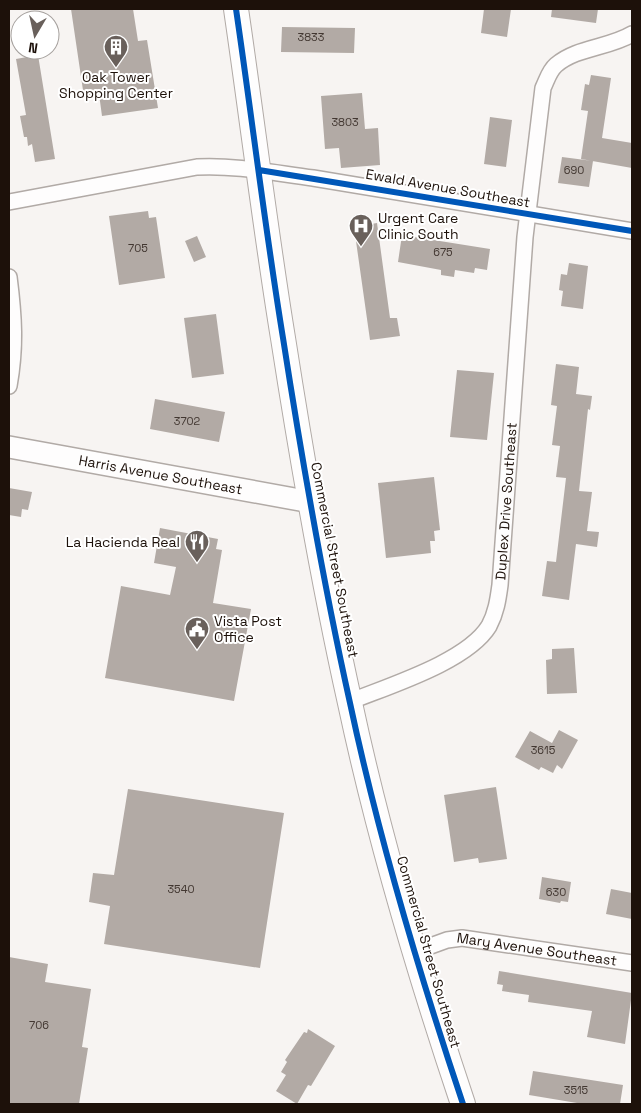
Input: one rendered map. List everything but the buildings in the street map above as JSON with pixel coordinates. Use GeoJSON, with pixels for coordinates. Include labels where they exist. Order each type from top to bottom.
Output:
{"type":"FeatureCollection","features":[{"type":"Feature","properties":{"kind":"main road","name":"Commercial Street Southeast"},"geometry":{"type":"LineString","coordinates":[[236,9],[282,337],[311,502],[350,702],[363,763],[414,952],[463,1104]]}},
{"type":"Feature","properties":{"kind":"street","name":"Duplex Drive Southeast"},"geometry":{"type":"LineString","coordinates":[[350,702],[447,662],[481,636],[497,608],[528,215],[543,88],[549,74],[556,65],[571,56],[632,34]]}},
{"type":"Feature","properties":{"kind":"street","name":"Ewald Avenue Southeast"},"geometry":{"type":"LineString","coordinates":[[9,202],[197,167],[213,166],[259,170],[632,231]]}},
{"type":"Feature","properties":{"kind":"street"},"geometry":{"type":"LineString","coordinates":[[9,277],[14,324],[12,368],[9,386]]}},
{"type":"Feature","properties":{"kind":"street","name":"Harris Avenue Southeast"},"geometry":{"type":"LineString","coordinates":[[9,447],[311,502]]}},
{"type":"Feature","properties":{"kind":"street","name":"Mary Avenue Southeast"},"geometry":{"type":"LineString","coordinates":[[414,952],[447,940],[462,938],[632,963]]}},
{"type":"Feature","properties":{"kind":"cycle path"},"geometry":{"type":"LineString","coordinates":[[236,9],[270,256],[290,384],[340,658],[361,754],[387,855],[431,1005],[463,1104]]}},
{"type":"Feature","properties":{"kind":"cycle path"},"geometry":{"type":"LineString","coordinates":[[259,170],[632,231]]}},
{"type":"Feature","properties":{"kind":"place","name":"Oak Tower Shopping Center"},"geometry":{"type":"Point","coordinates":[116,68]}},
{"type":"Feature","properties":{"kind":"place","name":"Urgent Care Clinic South"},"geometry":{"type":"Point","coordinates":[361,247]}},
{"type":"Feature","properties":{"kind":"place","name":"La Hacienda Real"},"geometry":{"type":"Point","coordinates":[197,563]}},
{"type":"Feature","properties":{"kind":"place","name":"Vista Post Office"},"geometry":{"type":"Point","coordinates":[197,650]}}]}
